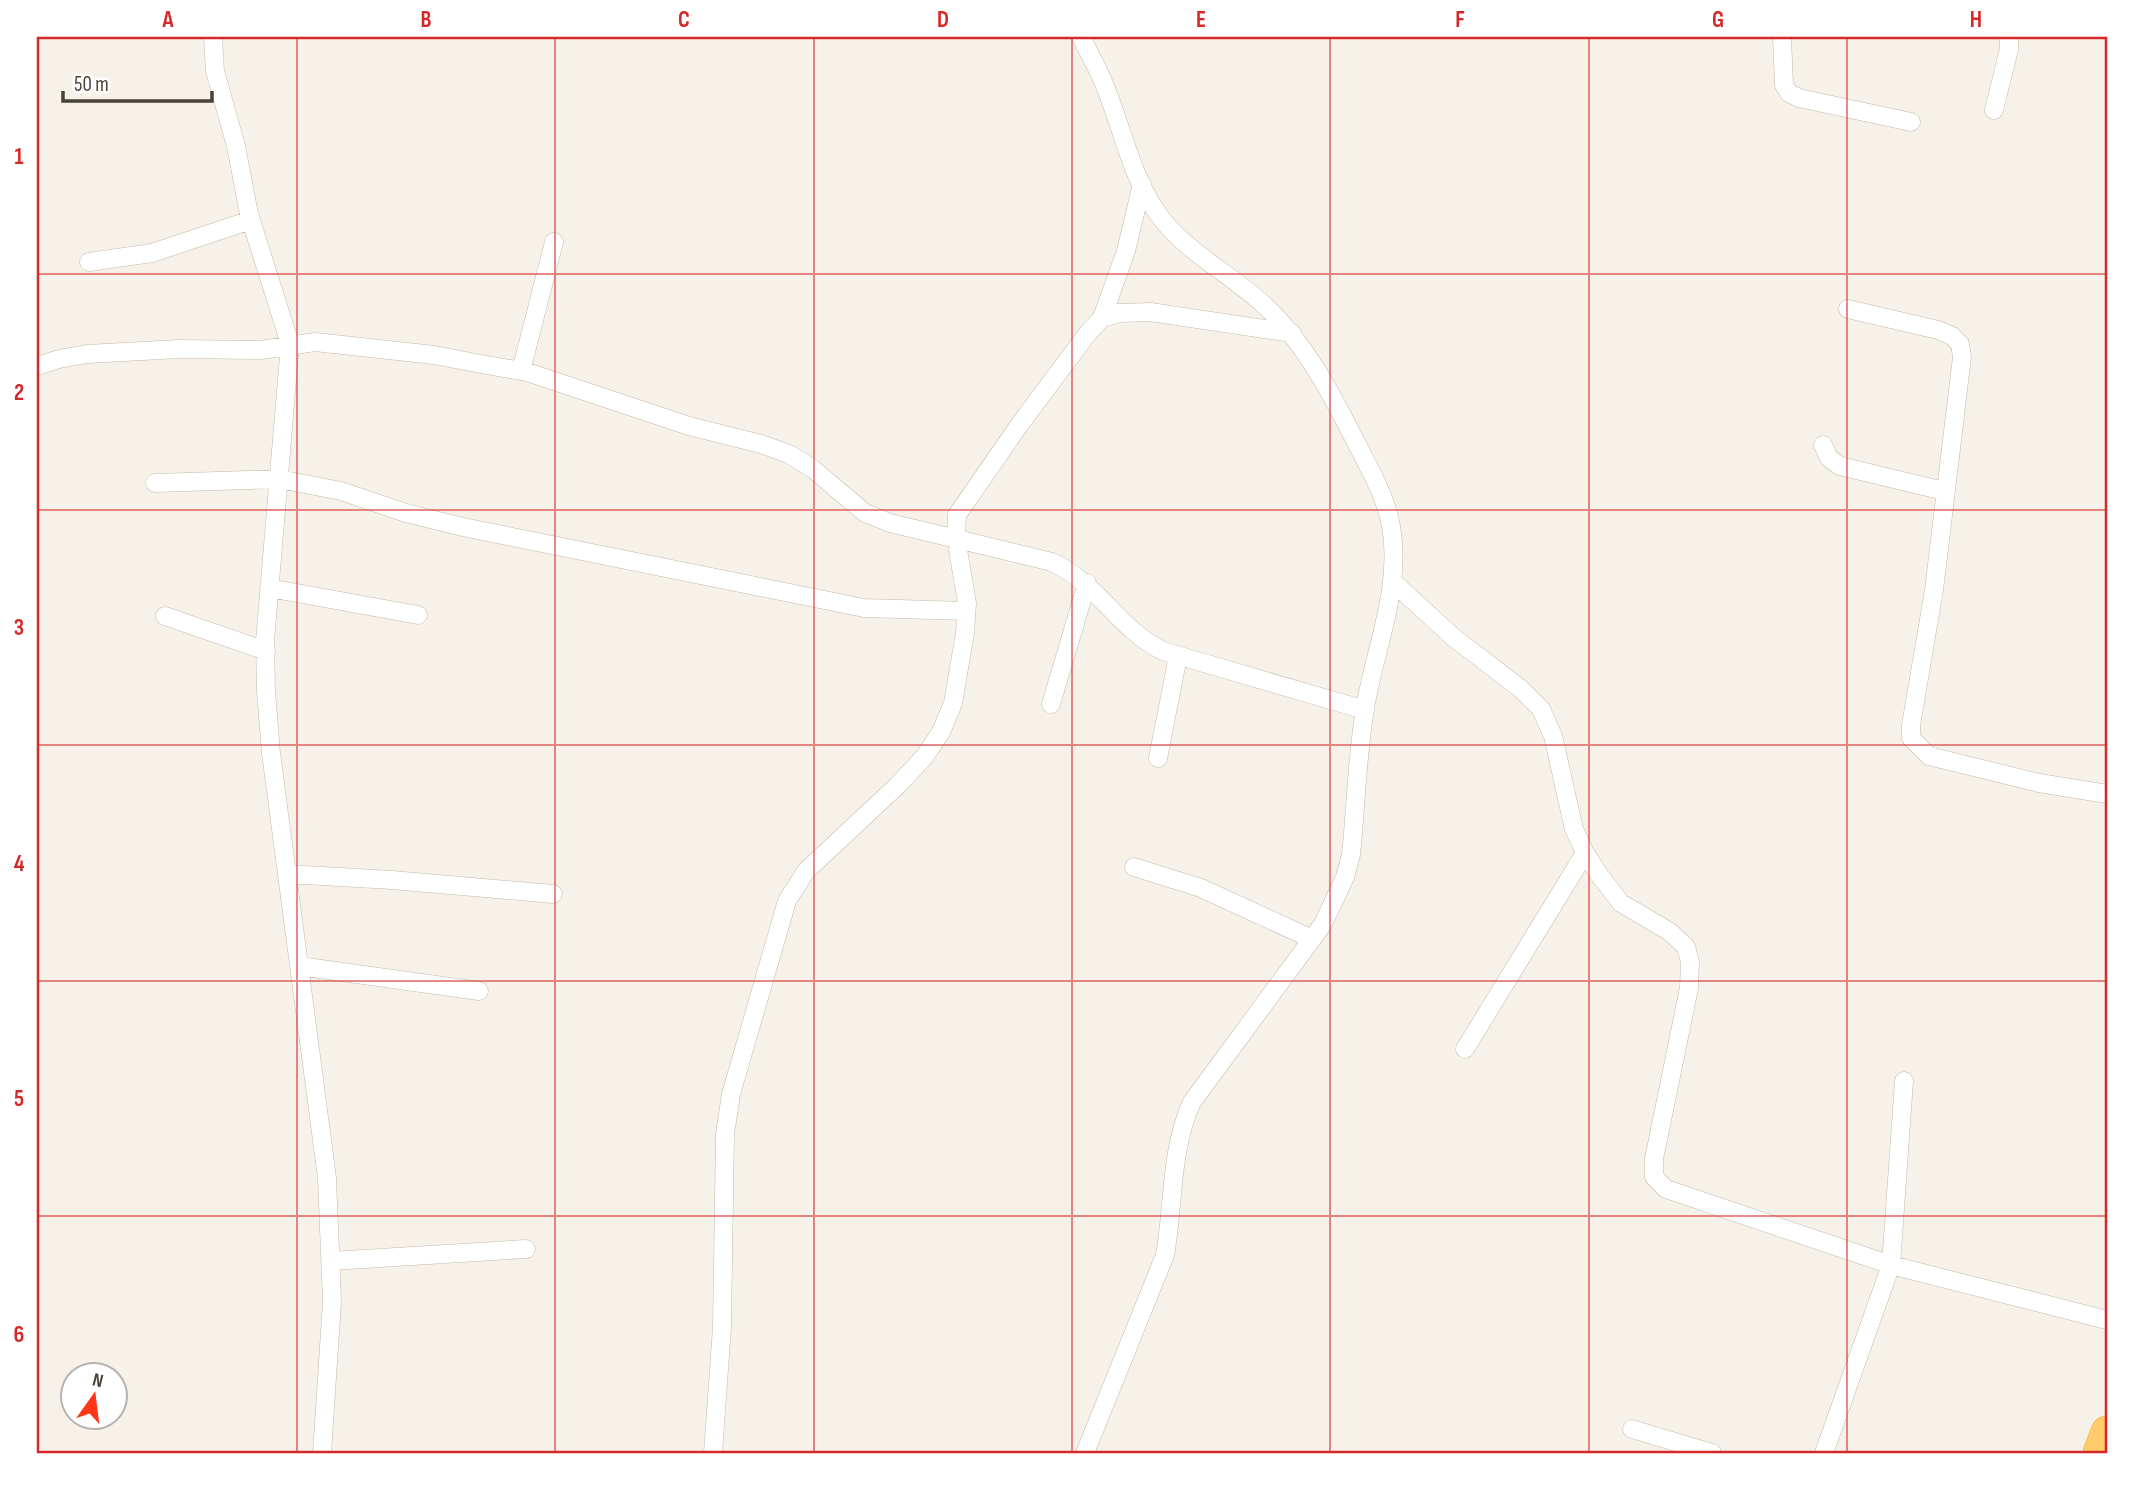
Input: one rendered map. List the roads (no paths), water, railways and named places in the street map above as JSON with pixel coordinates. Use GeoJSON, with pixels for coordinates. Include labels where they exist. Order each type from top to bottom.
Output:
{"type":"FeatureCollection","features":[{"type":"Feature","properties":{"kind":"highway"},"geometry":{"type":"LineString","coordinates":[[2099,1453],[2107,1432]]}},
{"type":"Feature","properties":{"kind":"street"},"geometry":{"type":"LineString","coordinates":[[213,37],[215,71],[236,146],[251,220],[290,344],[269,588],[266,691],[271,753],[327,1178],[332,1302],[323,1453]]}},
{"type":"Feature","properties":{"kind":"street"},"geometry":{"type":"LineString","coordinates":[[1080,37],[1103,80],[1121,133],[1156,211],[1182,241],[1263,304],[1292,333],[1343,417],[1384,496],[1391,527],[1392,582],[1365,710],[1351,855],[1337,898],[1324,924],[1205,1083],[1187,1112],[1177,1146],[1170,1229],[1165,1255],[1084,1453]]}},
{"type":"Feature","properties":{"kind":"street"},"geometry":{"type":"LineString","coordinates":[[1782,37],[1784,85],[1789,93],[1799,98],[1911,122]]}},
{"type":"Feature","properties":{"kind":"street"},"geometry":{"type":"LineString","coordinates":[[1994,110],[2009,48],[2009,37]]}},
{"type":"Feature","properties":{"kind":"street"},"geometry":{"type":"LineString","coordinates":[[713,1453],[722,1327],[725,1134],[731,1094],[777,928],[787,901],[806,871],[898,785],[925,756],[941,732],[953,703],[965,633],[965,582],[956,538],[957,515],[1027,414],[1102,318],[1126,251],[1142,184]]}},
{"type":"Feature","properties":{"kind":"street"},"geometry":{"type":"LineString","coordinates":[[89,262],[152,253],[251,220]]}},
{"type":"Feature","properties":{"kind":"street"},"geometry":{"type":"LineString","coordinates":[[521,371],[554,242]]}},
{"type":"Feature","properties":{"kind":"street"},"geometry":{"type":"LineString","coordinates":[[1848,309],[1938,330],[1952,336],[1961,344],[1962,358],[1934,590],[1911,738],[1929,756],[2039,783],[2107,794]]}},
{"type":"Feature","properties":{"kind":"street"},"geometry":{"type":"LineString","coordinates":[[1102,318],[1119,313],[1150,312],[1292,333]]}},
{"type":"Feature","properties":{"kind":"street"},"geometry":{"type":"LineString","coordinates":[[37,366],[87,354],[179,349],[261,350],[315,342],[434,355],[521,371],[689,426],[789,454],[813,468],[865,513],[890,523],[1052,562],[1070,570],[1087,583],[1144,642],[1178,656],[1365,710]]}},
{"type":"Feature","properties":{"kind":"street"},"geometry":{"type":"LineString","coordinates":[[1823,445],[1829,458],[1840,466],[1944,491]]}},
{"type":"Feature","properties":{"kind":"street"},"geometry":{"type":"LineString","coordinates":[[155,483],[279,479],[341,491],[397,511],[463,527],[864,608],[966,611]]}},
{"type":"Feature","properties":{"kind":"street"},"geometry":{"type":"LineString","coordinates":[[1392,582],[1453,637],[1521,689],[1541,709],[1553,736],[1574,830],[1585,853],[1621,903],[1670,932],[1686,947],[1690,962],[1689,988],[1654,1159],[1654,1177],[1666,1189],[1891,1265],[2107,1320]]}},
{"type":"Feature","properties":{"kind":"street"},"geometry":{"type":"LineString","coordinates":[[1051,704],[1087,583]]}},
{"type":"Feature","properties":{"kind":"street"},"geometry":{"type":"LineString","coordinates":[[269,588],[418,615]]}},
{"type":"Feature","properties":{"kind":"street"},"geometry":{"type":"LineString","coordinates":[[165,616],[266,651]]}},
{"type":"Feature","properties":{"kind":"street"},"geometry":{"type":"LineString","coordinates":[[1158,758],[1178,656]]}},
{"type":"Feature","properties":{"kind":"street"},"geometry":{"type":"LineString","coordinates":[[1465,1049],[1585,853]]}},
{"type":"Feature","properties":{"kind":"street"},"geometry":{"type":"LineString","coordinates":[[1134,867],[1201,888],[1312,939]]}},
{"type":"Feature","properties":{"kind":"street"},"geometry":{"type":"LineString","coordinates":[[287,874],[553,894]]}},
{"type":"Feature","properties":{"kind":"street"},"geometry":{"type":"LineString","coordinates":[[299,966],[479,991]]}},
{"type":"Feature","properties":{"kind":"street"},"geometry":{"type":"LineString","coordinates":[[1824,1453],[1891,1265],[1904,1081]]}},
{"type":"Feature","properties":{"kind":"street"},"geometry":{"type":"LineString","coordinates":[[331,1261],[526,1249]]}},
{"type":"Feature","properties":{"kind":"street"},"geometry":{"type":"LineString","coordinates":[[1632,1429],[1712,1453]]}}]}
